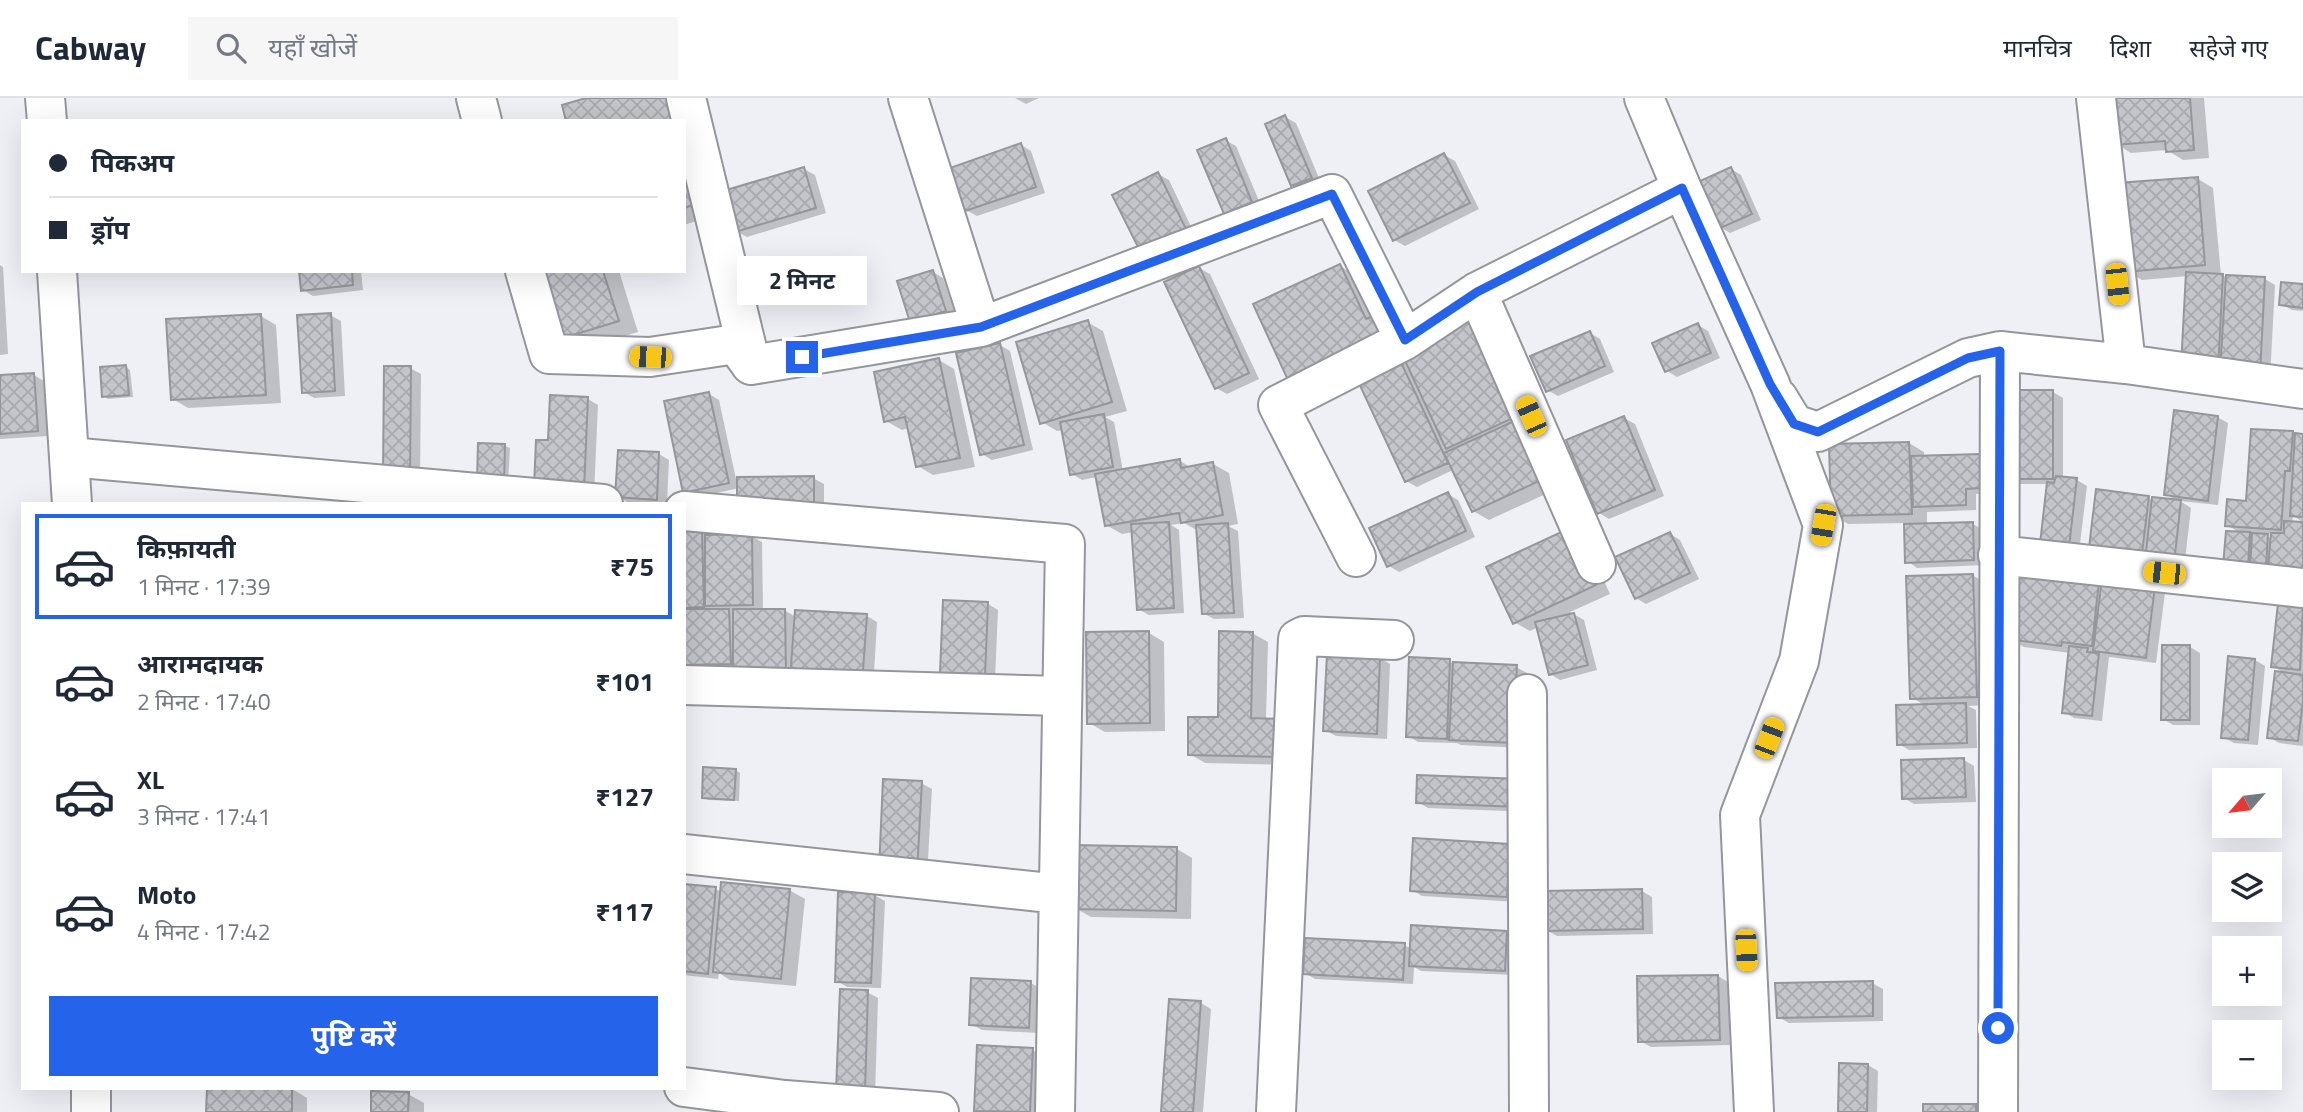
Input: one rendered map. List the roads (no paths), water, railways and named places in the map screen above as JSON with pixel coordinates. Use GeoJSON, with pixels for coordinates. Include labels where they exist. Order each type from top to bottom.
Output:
{"type":"FeatureCollection","features":[{"type":"Feature","properties":{"kind":"street"},"geometry":{"type":"LineString","coordinates":[[45,98],[47,119]]}},
{"type":"Feature","properties":{"kind":"street"},"geometry":{"type":"LineString","coordinates":[[476,98],[481,119]]}},
{"type":"Feature","properties":{"kind":"street"},"geometry":{"type":"LineString","coordinates":[[686,98],[751,365]]}},
{"type":"Feature","properties":{"kind":"street"},"geometry":{"type":"LineString","coordinates":[[908,98],[981,327]]}},
{"type":"Feature","properties":{"kind":"street"},"geometry":{"type":"LineString","coordinates":[[1644,98],[1770,384],[1823,525],[1799,661],[1740,815],[1754,1112]]}},
{"type":"Feature","properties":{"kind":"street"},"geometry":{"type":"LineString","coordinates":[[2096,98],[2126,364]]}},
{"type":"Feature","properties":{"kind":"street"},"geometry":{"type":"LineString","coordinates":[[1356,557],[1278,405],[1405,340],[1477,292],[1682,188]]}},
{"type":"Feature","properties":{"kind":"street"},"geometry":{"type":"LineString","coordinates":[[751,365],[981,327],[1332,194],[1405,340]]}},
{"type":"Feature","properties":{"kind":"street"},"geometry":{"type":"LineString","coordinates":[[57,273],[72,502]]}},
{"type":"Feature","properties":{"kind":"street"},"geometry":{"type":"LineString","coordinates":[[526,273],[549,354],[650,357],[736,344],[751,365]]}},
{"type":"Feature","properties":{"kind":"street"},"geometry":{"type":"LineString","coordinates":[[1477,292],[1596,564]]}},
{"type":"Feature","properties":{"kind":"street"},"geometry":{"type":"LineString","coordinates":[[1770,384],[1794,424],[1818,432],[1968,358],[2000,351],[2126,364],[2303,389]]}},
{"type":"Feature","properties":{"kind":"street"},"geometry":{"type":"LineString","coordinates":[[1998,1112],[2000,351]]}},
{"type":"Feature","properties":{"kind":"street"},"geometry":{"type":"LineString","coordinates":[[69,457],[580,502]]}},
{"type":"Feature","properties":{"kind":"street"},"geometry":{"type":"LineString","coordinates":[[686,511],[1065,544],[1055,1112]]}},
{"type":"Feature","properties":{"kind":"street"},"geometry":{"type":"LineString","coordinates":[[1998,555],[2303,589]]}},
{"type":"Feature","properties":{"kind":"street"},"geometry":{"type":"LineString","coordinates":[[1276,1112],[1298,639],[1304,636],[1394,640]]}},
{"type":"Feature","properties":{"kind":"street"},"geometry":{"type":"LineString","coordinates":[[686,685],[1062,696]]}},
{"type":"Feature","properties":{"kind":"street"},"geometry":{"type":"LineString","coordinates":[[1527,694],[1530,1112]]}},
{"type":"Feature","properties":{"kind":"street"},"geometry":{"type":"LineString","coordinates":[[686,854],[1059,894]]}},
{"type":"Feature","properties":{"kind":"street"},"geometry":{"type":"LineString","coordinates":[[686,1087],[785,1100],[939,1112]]}},
{"type":"Feature","properties":{"kind":"street"},"geometry":{"type":"LineString","coordinates":[[90,1090],[91,1112]]}}]}
